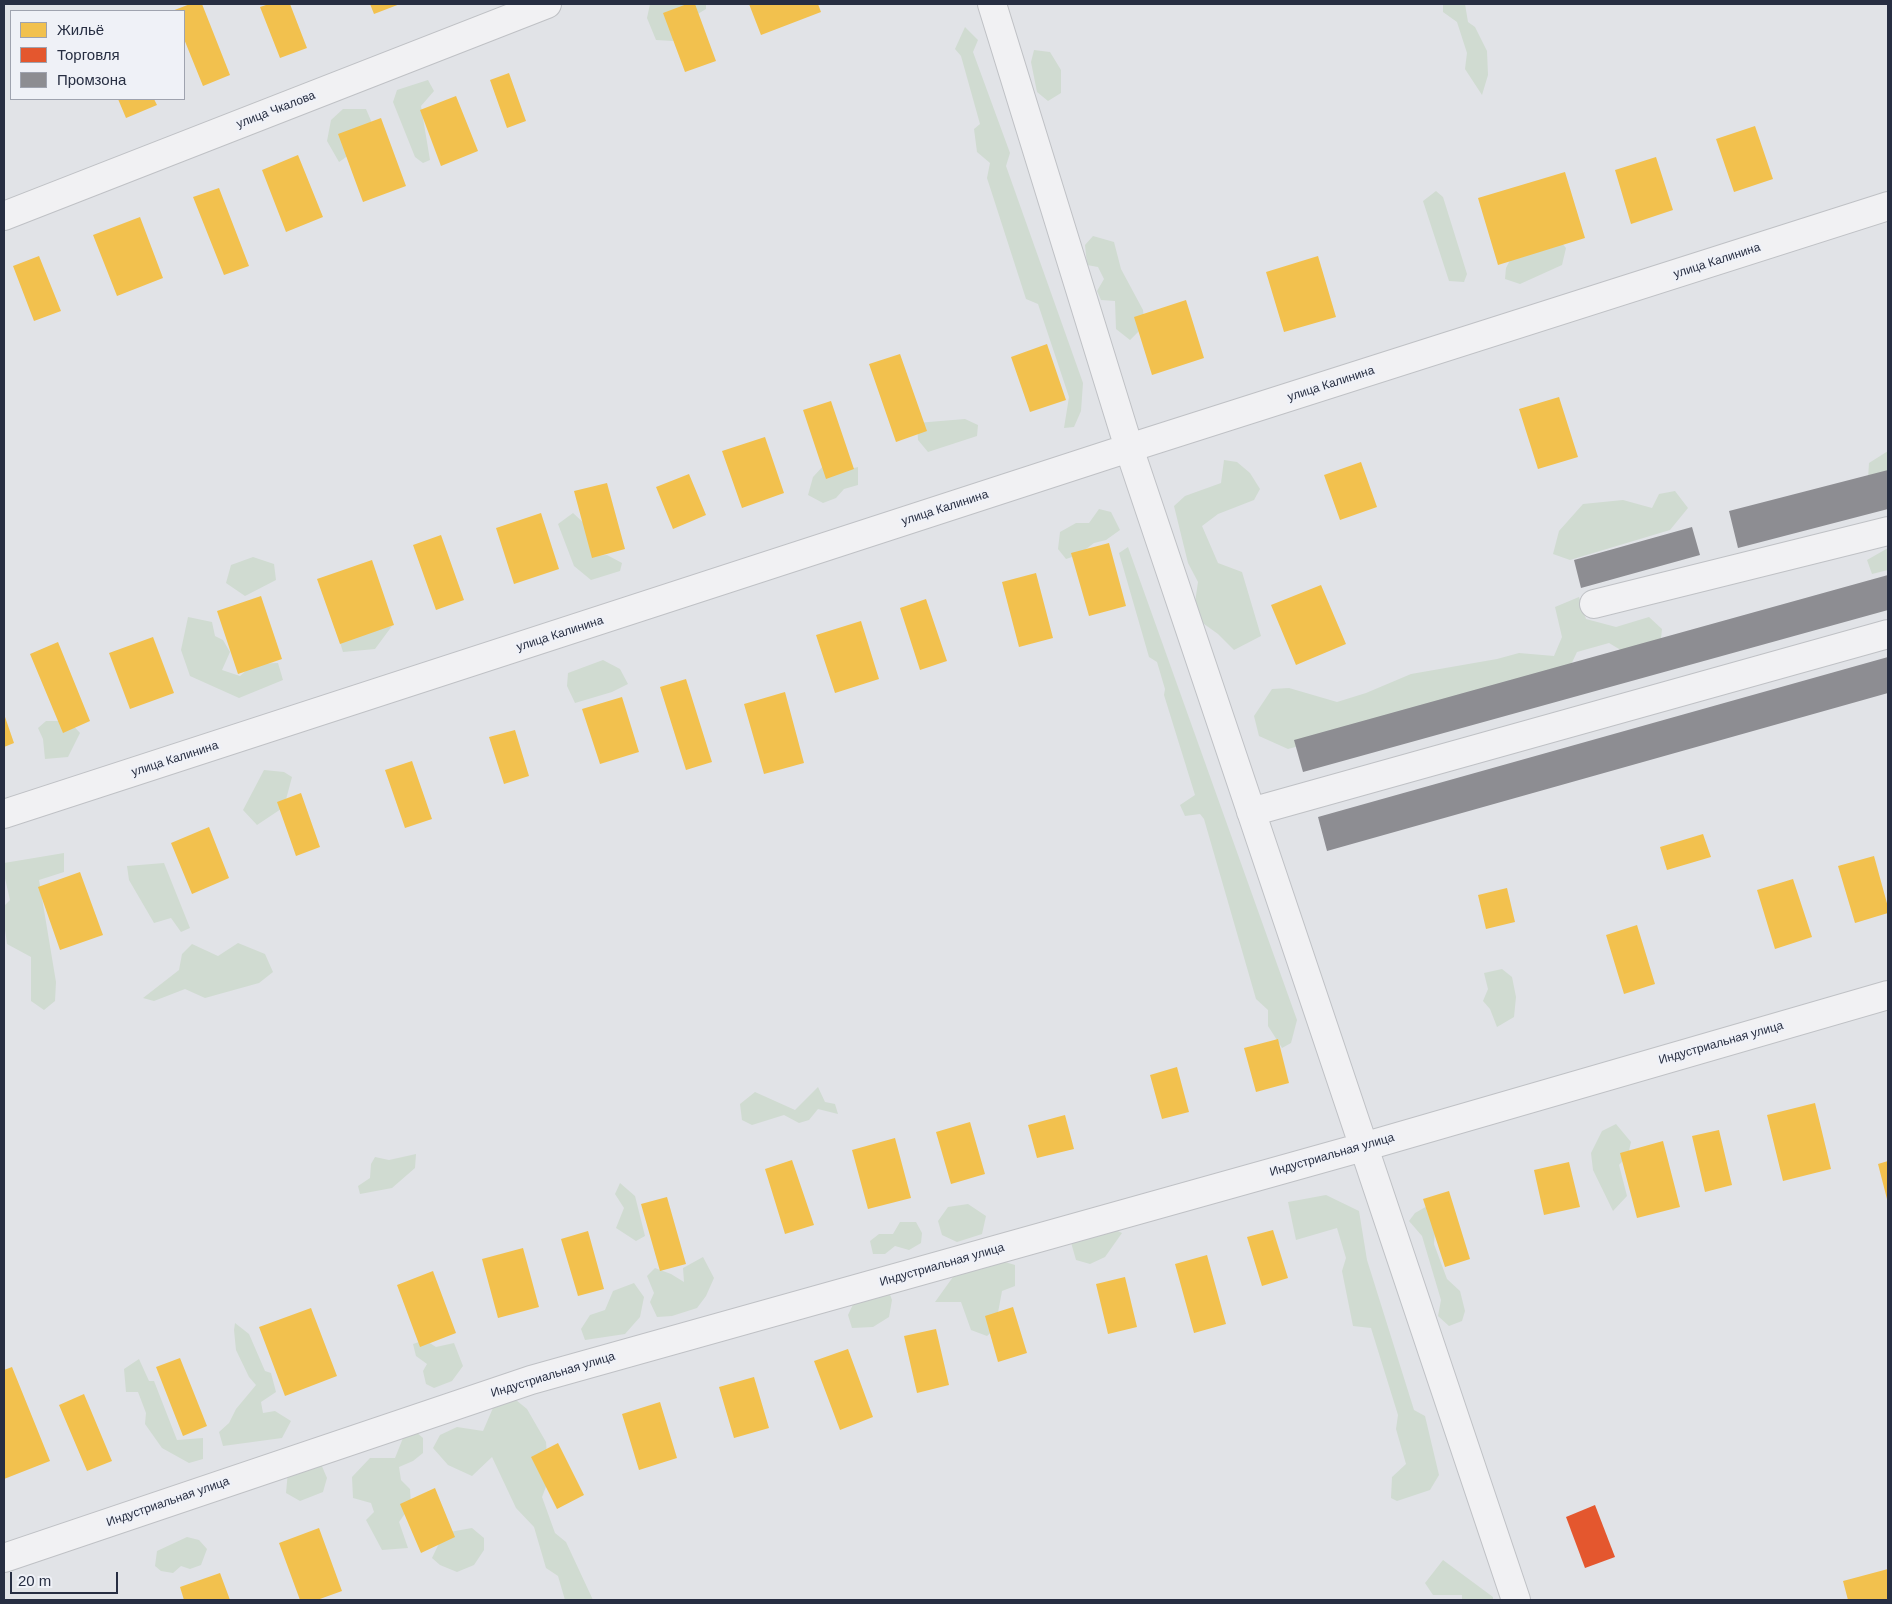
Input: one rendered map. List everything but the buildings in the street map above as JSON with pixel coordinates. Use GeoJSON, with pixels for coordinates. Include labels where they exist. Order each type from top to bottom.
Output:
{"type":"FeatureCollection","features":[{"type":"Feature","properties":{"kind":"street","name":"улица Чкалова"},"geometry":{"type":"LineString","coordinates":[[4,216],[547,4]]}},
{"type":"Feature","properties":{"kind":"street"},"geometry":{"type":"LineString","coordinates":[[992,4],[1129,448],[1516,1600]]}},
{"type":"Feature","properties":{"kind":"street","name":"улица Калинина"},"geometry":{"type":"LineString","coordinates":[[4,814],[1129,448],[1888,206]]}},
{"type":"Feature","properties":{"kind":"street"},"geometry":{"type":"LineString","coordinates":[[1594,604],[1888,531]]}},
{"type":"Feature","properties":{"kind":"street"},"geometry":{"type":"LineString","coordinates":[[1251,812],[1888,634]]}},
{"type":"Feature","properties":{"kind":"street","name":"Индустриальная улица"},"geometry":{"type":"LineString","coordinates":[[4,1558],[531,1380],[1363,1147],[1888,995]]}},
{"type":"Feature","properties":{"kind":"shaded area"},"geometry":{"type":"Polygon","coordinates":[[[650,4],[706,4],[706,9],[691,18],[673,41],[656,40],[647,18],[650,4]]]}},
{"type":"Feature","properties":{"kind":"shaded area"},"geometry":{"type":"Polygon","coordinates":[[[1443,4],[1465,4],[1468,22],[1475,27],[1487,51],[1488,75],[1482,95],[1465,69],[1467,53],[1457,22],[1443,12],[1443,4]]]}},
{"type":"Feature","properties":{"kind":"shaded area"},"geometry":{"type":"Polygon","coordinates":[[[965,27],[978,40],[973,52],[1010,153],[1006,166],[1083,383],[1081,411],[1074,427],[1064,428],[1069,397],[1038,304],[1026,299],[987,178],[990,163],[977,152],[974,129],[980,124],[961,56],[955,49],[965,27]]]}},
{"type":"Feature","properties":{"kind":"shaded area"},"geometry":{"type":"Polygon","coordinates":[[[1034,50],[1050,52],[1061,70],[1061,93],[1048,101],[1037,92],[1031,62],[1034,50]]]}},
{"type":"Feature","properties":{"kind":"shaded area"},"geometry":{"type":"Polygon","coordinates":[[[428,80],[434,91],[421,106],[430,160],[423,163],[415,157],[393,102],[397,90],[428,80]]]}},
{"type":"Feature","properties":{"kind":"shaded area"},"geometry":{"type":"Polygon","coordinates":[[[343,109],[366,109],[372,123],[349,155],[339,162],[327,141],[331,120],[343,109]]]}},
{"type":"Feature","properties":{"kind":"shaded area"},"geometry":{"type":"Polygon","coordinates":[[[1436,191],[1443,197],[1467,274],[1464,282],[1449,281],[1423,201],[1436,191]]]}},
{"type":"Feature","properties":{"kind":"shaded area"},"geometry":{"type":"Polygon","coordinates":[[[1093,236],[1114,242],[1121,269],[1143,310],[1145,325],[1130,340],[1116,329],[1115,301],[1101,300],[1097,291],[1104,279],[1098,267],[1087,265],[1085,245],[1093,236]]]}},
{"type":"Feature","properties":{"kind":"shaded area"},"geometry":{"type":"Polygon","coordinates":[[[1560,241],[1566,248],[1562,265],[1520,284],[1505,279],[1506,268],[1513,254],[1560,241]]]}},
{"type":"Feature","properties":{"kind":"shaded area"},"geometry":{"type":"Polygon","coordinates":[[[965,419],[978,425],[977,436],[928,452],[918,440],[917,423],[965,419]]]}},
{"type":"Feature","properties":{"kind":"shaded area"},"geometry":{"type":"Polygon","coordinates":[[[1888,451],[1888,478],[1868,479],[1869,463],[1888,451]]]}},
{"type":"Feature","properties":{"kind":"shaded area"},"geometry":{"type":"Polygon","coordinates":[[[1224,460],[1237,462],[1250,473],[1260,489],[1254,500],[1218,514],[1202,526],[1218,563],[1242,572],[1261,636],[1234,650],[1218,634],[1193,616],[1198,582],[1188,563],[1174,506],[1185,496],[1221,483],[1224,460]]]}},
{"type":"Feature","properties":{"kind":"shaded area"},"geometry":{"type":"Polygon","coordinates":[[[825,464],[842,471],[858,467],[858,485],[844,489],[836,498],[823,503],[808,495],[813,477],[825,464]]]}},
{"type":"Feature","properties":{"kind":"shaded area"},"geometry":{"type":"Polygon","coordinates":[[[1675,491],[1688,508],[1670,530],[1570,560],[1553,554],[1559,531],[1583,504],[1623,500],[1652,508],[1659,494],[1675,491]]]}},
{"type":"Feature","properties":{"kind":"shaded area"},"geometry":{"type":"Polygon","coordinates":[[[1099,509],[1111,512],[1120,530],[1106,540],[1094,543],[1078,555],[1066,559],[1058,549],[1060,532],[1076,523],[1089,523],[1099,509]]]}},
{"type":"Feature","properties":{"kind":"shaded area"},"geometry":{"type":"Polygon","coordinates":[[[573,513],[586,525],[594,556],[607,555],[622,563],[620,571],[591,580],[574,566],[558,524],[573,513]]]}},
{"type":"Feature","properties":{"kind":"shaded area"},"geometry":{"type":"Polygon","coordinates":[[[1128,547],[1297,1020],[1291,1043],[1282,1048],[1268,1026],[1268,1010],[1256,999],[1204,819],[1200,814],[1185,816],[1180,805],[1195,795],[1164,695],[1165,689],[1157,662],[1149,657],[1119,553],[1128,547]]]}},
{"type":"Feature","properties":{"kind":"shaded area"},"geometry":{"type":"Polygon","coordinates":[[[1888,548],[1888,570],[1872,574],[1867,560],[1888,548]]]}},
{"type":"Feature","properties":{"kind":"shaded area"},"geometry":{"type":"Polygon","coordinates":[[[253,557],[274,564],[276,580],[245,596],[226,583],[231,565],[253,557]]]}},
{"type":"Feature","properties":{"kind":"shaded area"},"geometry":{"type":"Polygon","coordinates":[[[1579,597],[1586,619],[1616,627],[1649,617],[1662,629],[1660,648],[1629,655],[1609,643],[1577,652],[1567,673],[1288,749],[1259,736],[1254,716],[1272,689],[1289,688],[1337,702],[1366,693],[1411,674],[1497,659],[1519,653],[1554,656],[1562,637],[1555,607],[1579,597]]]}},
{"type":"Feature","properties":{"kind":"shaded area"},"geometry":{"type":"Polygon","coordinates":[[[188,617],[212,622],[215,636],[223,640],[230,652],[222,670],[240,676],[254,664],[278,663],[283,680],[239,698],[190,676],[181,650],[188,617]]]}},
{"type":"Feature","properties":{"kind":"shaded area"},"geometry":{"type":"Polygon","coordinates":[[[392,626],[375,649],[343,652],[338,636],[392,626]]]}},
{"type":"Feature","properties":{"kind":"shaded area"},"geometry":{"type":"Polygon","coordinates":[[[603,660],[620,669],[628,684],[612,692],[575,703],[567,686],[568,673],[603,660]]]}},
{"type":"Feature","properties":{"kind":"shaded area"},"geometry":{"type":"Polygon","coordinates":[[[46,721],[69,721],[80,733],[68,757],[45,759],[43,739],[38,728],[46,721]]]}},
{"type":"Feature","properties":{"kind":"shaded area"},"geometry":{"type":"Polygon","coordinates":[[[264,770],[284,772],[292,777],[284,807],[257,825],[243,810],[264,770]]]}},
{"type":"Feature","properties":{"kind":"shaded area"},"geometry":{"type":"Polygon","coordinates":[[[64,853],[64,872],[39,880],[56,982],[55,1001],[44,1010],[31,1001],[31,957],[7,944],[4,906],[10,900],[4,874],[4,863],[64,853]]]}},
{"type":"Feature","properties":{"kind":"shaded area"},"geometry":{"type":"Polygon","coordinates":[[[164,863],[190,928],[181,932],[171,918],[154,923],[129,880],[127,866],[164,863]]]}},
{"type":"Feature","properties":{"kind":"shaded area"},"geometry":{"type":"Polygon","coordinates":[[[238,943],[265,954],[273,972],[259,983],[205,998],[185,989],[154,1001],[143,998],[179,970],[182,954],[192,944],[218,956],[238,943]]]}},
{"type":"Feature","properties":{"kind":"shaded area"},"geometry":{"type":"Polygon","coordinates":[[[1502,969],[1512,977],[1516,997],[1514,1017],[1497,1027],[1490,1009],[1483,1001],[1488,989],[1484,973],[1502,969]]]}},
{"type":"Feature","properties":{"kind":"shaded area"},"geometry":{"type":"Polygon","coordinates":[[[818,1087],[825,1102],[835,1104],[838,1114],[818,1109],[809,1120],[799,1123],[784,1115],[752,1125],[742,1120],[740,1104],[755,1092],[795,1110],[818,1087]]]}},
{"type":"Feature","properties":{"kind":"shaded area"},"geometry":{"type":"Polygon","coordinates":[[[1616,1124],[1631,1142],[1628,1155],[1619,1165],[1627,1196],[1613,1211],[1593,1170],[1591,1153],[1602,1131],[1616,1124]]]}},
{"type":"Feature","properties":{"kind":"shaded area"},"geometry":{"type":"Polygon","coordinates":[[[416,1154],[415,1168],[392,1188],[360,1194],[358,1186],[370,1178],[371,1164],[375,1157],[389,1160],[416,1154]]]}},
{"type":"Feature","properties":{"kind":"shaded area"},"geometry":{"type":"Polygon","coordinates":[[[620,1183],[635,1196],[645,1236],[636,1241],[616,1228],[624,1208],[615,1194],[620,1183]]]}},
{"type":"Feature","properties":{"kind":"shaded area"},"geometry":{"type":"Polygon","coordinates":[[[1326,1195],[1359,1211],[1367,1260],[1414,1410],[1425,1416],[1439,1475],[1430,1490],[1397,1501],[1391,1498],[1392,1477],[1406,1464],[1396,1429],[1398,1415],[1371,1328],[1353,1326],[1342,1271],[1346,1258],[1337,1228],[1296,1240],[1288,1202],[1326,1195]]]}},
{"type":"Feature","properties":{"kind":"shaded area"},"geometry":{"type":"Polygon","coordinates":[[[968,1204],[986,1216],[982,1234],[957,1242],[942,1235],[938,1221],[948,1207],[968,1204]]]}},
{"type":"Feature","properties":{"kind":"shaded area"},"geometry":{"type":"Polygon","coordinates":[[[1429,1205],[1436,1214],[1434,1244],[1447,1279],[1460,1291],[1465,1311],[1462,1321],[1449,1326],[1438,1316],[1441,1300],[1422,1236],[1409,1221],[1415,1213],[1429,1205]]]}},
{"type":"Feature","properties":{"kind":"shaded area"},"geometry":{"type":"Polygon","coordinates":[[[900,1222],[916,1222],[922,1233],[921,1243],[909,1250],[895,1246],[885,1254],[873,1254],[870,1241],[879,1234],[893,1234],[900,1222]]]}},
{"type":"Feature","properties":{"kind":"shaded area"},"geometry":{"type":"Polygon","coordinates":[[[1106,1225],[1122,1233],[1105,1257],[1090,1264],[1076,1260],[1070,1239],[1106,1225]]]}},
{"type":"Feature","properties":{"kind":"shaded area"},"geometry":{"type":"Polygon","coordinates":[[[703,1257],[714,1278],[706,1296],[697,1308],[672,1316],[657,1317],[650,1302],[654,1293],[647,1276],[655,1268],[671,1274],[684,1282],[683,1268],[703,1257]]]}},
{"type":"Feature","properties":{"kind":"shaded area"},"geometry":{"type":"Polygon","coordinates":[[[989,1257],[1015,1265],[1015,1286],[1002,1291],[995,1329],[987,1336],[971,1330],[961,1302],[935,1302],[963,1263],[989,1257]]]}},
{"type":"Feature","properties":{"kind":"shaded area"},"geometry":{"type":"Polygon","coordinates":[[[634,1283],[644,1297],[640,1317],[625,1334],[585,1340],[581,1329],[590,1315],[605,1310],[613,1291],[634,1283]]]}},
{"type":"Feature","properties":{"kind":"shaded area"},"geometry":{"type":"Polygon","coordinates":[[[888,1289],[892,1300],[889,1317],[873,1327],[852,1328],[848,1315],[858,1294],[888,1289]]]}},
{"type":"Feature","properties":{"kind":"shaded area"},"geometry":{"type":"Polygon","coordinates":[[[235,1323],[249,1334],[265,1371],[271,1373],[276,1392],[261,1402],[263,1413],[275,1411],[291,1421],[282,1438],[223,1446],[219,1432],[229,1423],[236,1409],[256,1385],[249,1377],[236,1350],[235,1323]]]}},
{"type":"Feature","properties":{"kind":"shaded area"},"geometry":{"type":"Polygon","coordinates":[[[425,1340],[436,1347],[454,1343],[463,1366],[452,1381],[434,1388],[426,1384],[423,1371],[427,1364],[416,1356],[413,1344],[425,1340]]]}},
{"type":"Feature","properties":{"kind":"shaded area"},"geometry":{"type":"Polygon","coordinates":[[[139,1359],[149,1381],[154,1381],[177,1440],[203,1438],[203,1459],[189,1463],[162,1448],[145,1424],[146,1413],[138,1392],[126,1392],[124,1369],[139,1359]]]}},
{"type":"Feature","properties":{"kind":"shaded area"},"geometry":{"type":"Polygon","coordinates":[[[511,1396],[527,1409],[546,1442],[549,1479],[542,1497],[555,1533],[566,1542],[593,1600],[565,1600],[558,1576],[546,1568],[534,1527],[516,1508],[492,1457],[472,1476],[448,1465],[433,1448],[440,1435],[457,1427],[483,1431],[496,1401],[511,1396]]]}},
{"type":"Feature","properties":{"kind":"shaded area"},"geometry":{"type":"Polygon","coordinates":[[[415,1431],[423,1438],[423,1453],[413,1461],[399,1467],[401,1480],[410,1489],[411,1505],[399,1522],[408,1548],[382,1550],[366,1520],[374,1512],[371,1503],[353,1498],[352,1477],[370,1458],[395,1458],[403,1438],[415,1431]]]}},
{"type":"Feature","properties":{"kind":"shaded area"},"geometry":{"type":"Polygon","coordinates":[[[321,1464],[327,1478],[323,1492],[300,1501],[286,1493],[288,1471],[321,1464]]]}},
{"type":"Feature","properties":{"kind":"shaded area"},"geometry":{"type":"Polygon","coordinates":[[[472,1528],[484,1538],[484,1550],[474,1565],[457,1572],[440,1565],[432,1558],[444,1533],[472,1528]]]}},
{"type":"Feature","properties":{"kind":"shaded area"},"geometry":{"type":"Polygon","coordinates":[[[187,1537],[199,1540],[207,1549],[201,1565],[190,1569],[181,1566],[173,1573],[161,1571],[155,1566],[157,1551],[187,1537]]]}},
{"type":"Feature","properties":{"kind":"shaded area"},"geometry":{"type":"Polygon","coordinates":[[[1443,1560],[1493,1597],[1493,1600],[1462,1600],[1462,1595],[1433,1595],[1425,1583],[1443,1560]]]}}]}
